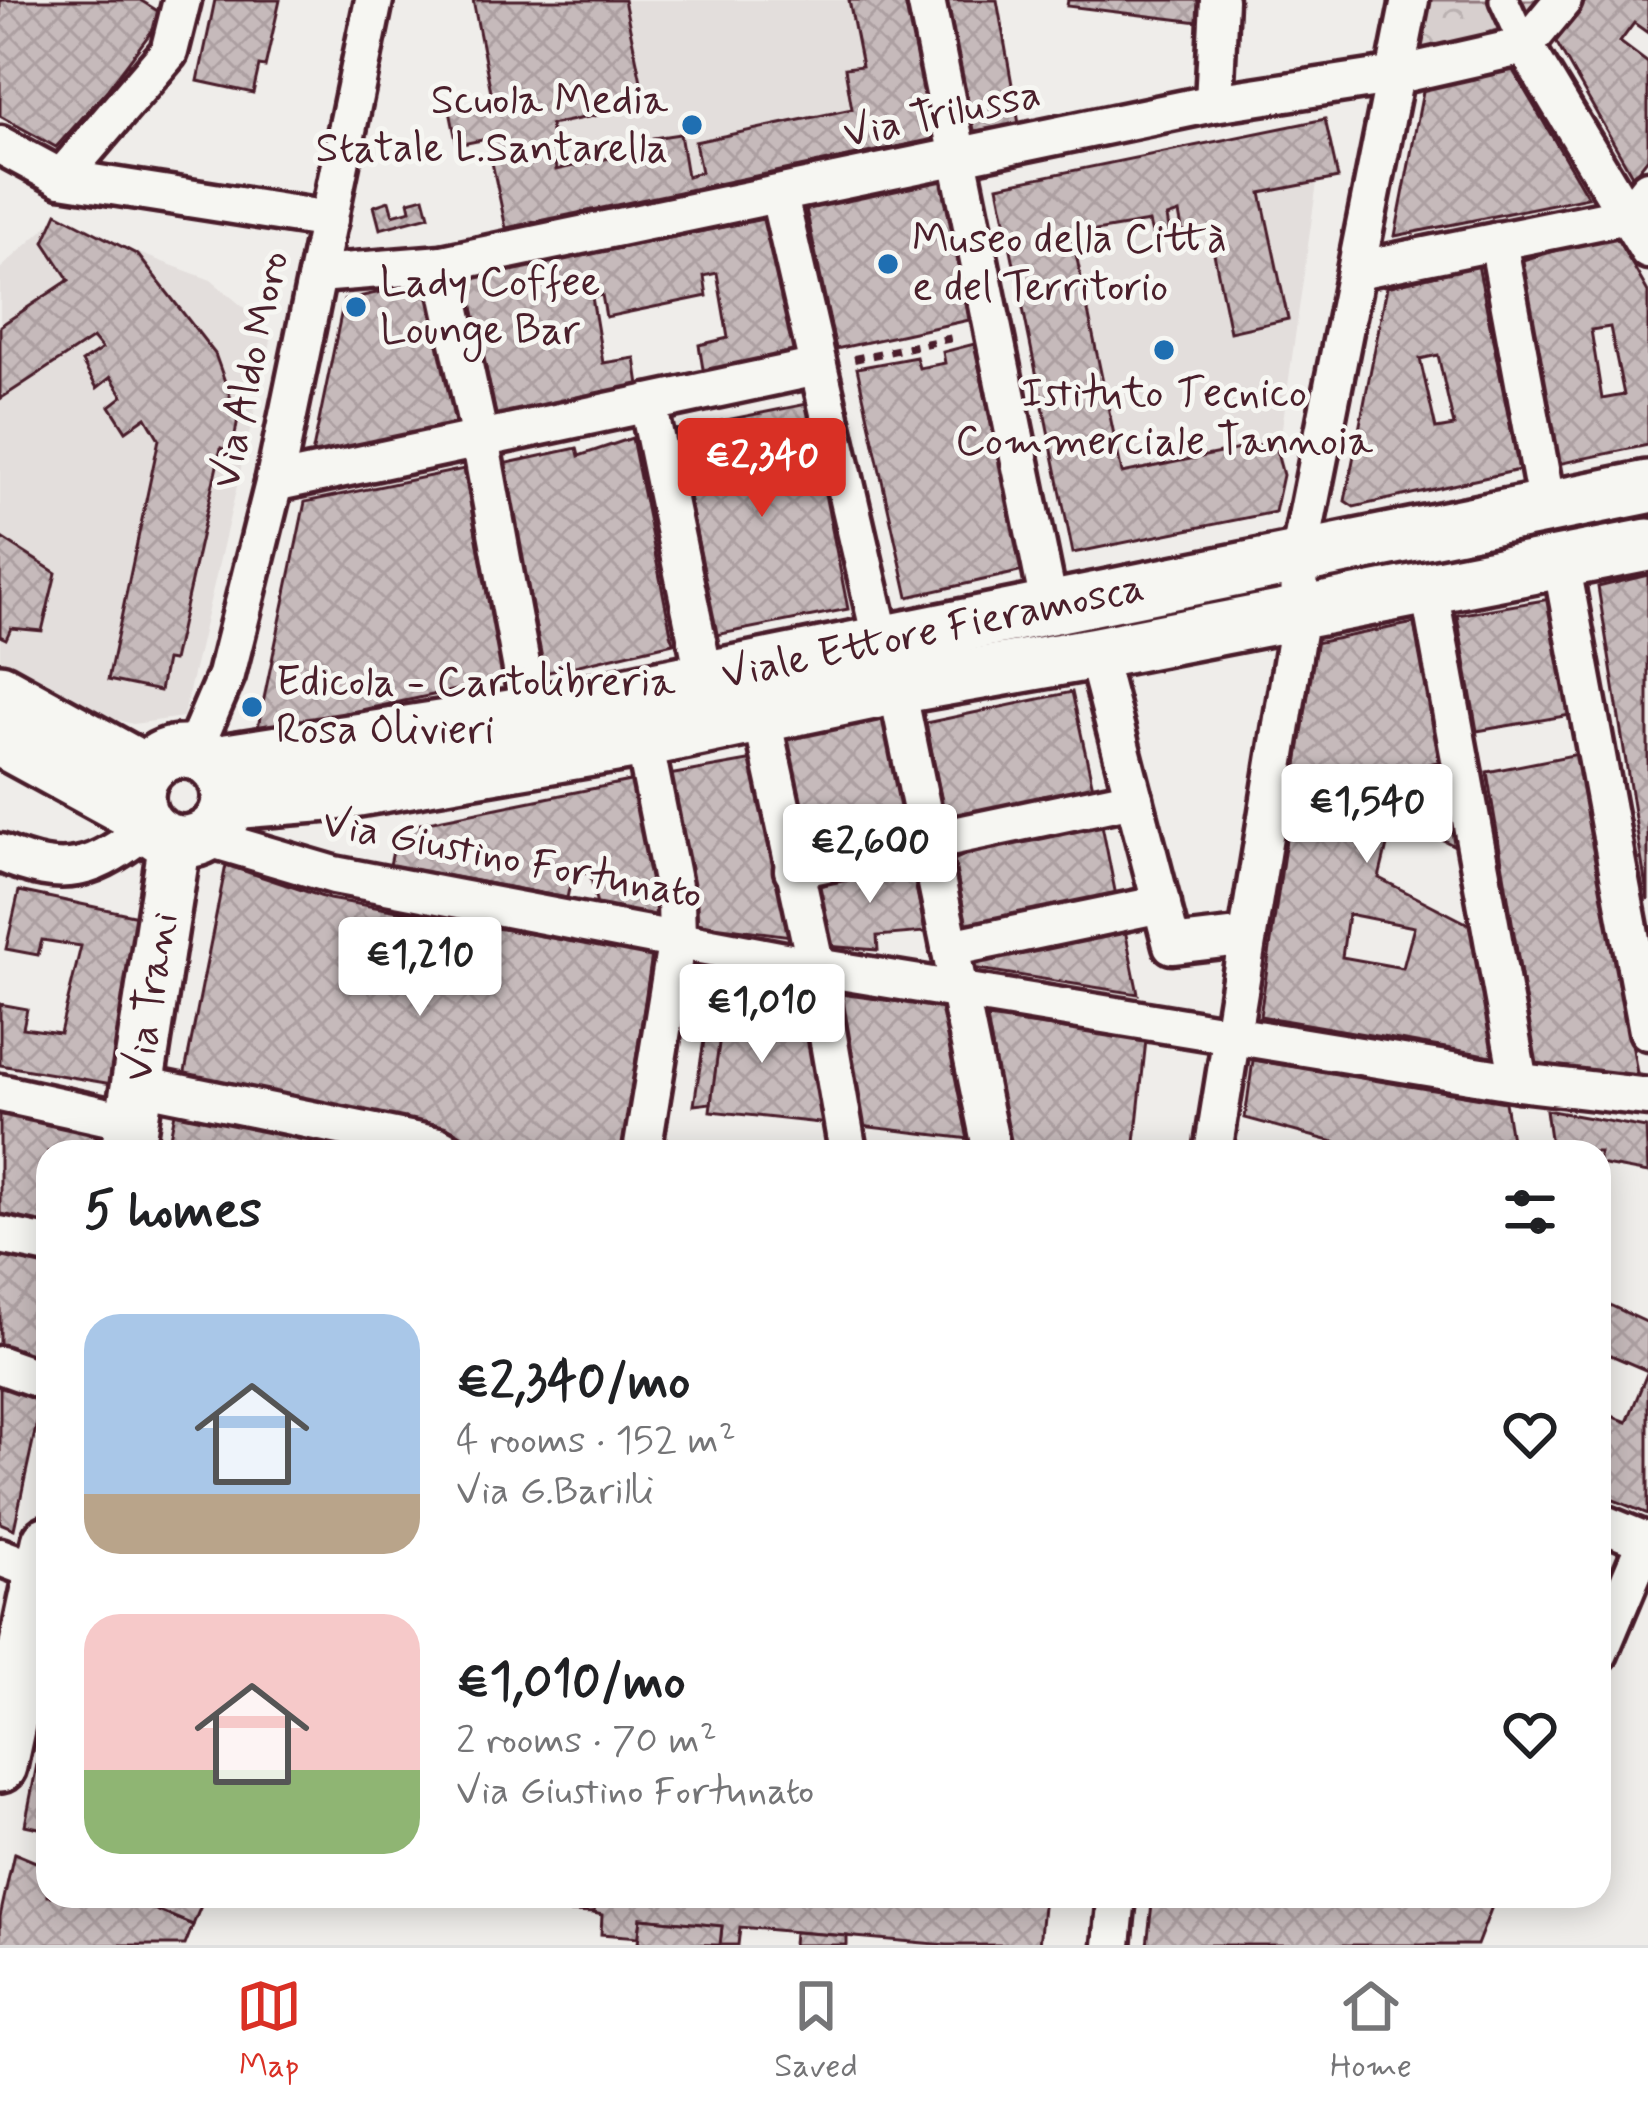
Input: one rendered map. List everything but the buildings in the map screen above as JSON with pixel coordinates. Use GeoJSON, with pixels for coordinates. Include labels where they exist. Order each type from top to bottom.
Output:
{"type":"FeatureCollection","features":[{"type":"Feature","properties":{"kind":"main road","name":"Viale Ettore Fieramosca"},"geometry":{"type":"LineString","coordinates":[[182,801],[530,713],[705,679],[890,665],[1049,609],[1648,487]]}},
{"type":"Feature","properties":{"kind":"main road"},"geometry":{"type":"LineString","coordinates":[[0,740],[182,801],[329,795],[762,718],[890,665],[1096,653],[1648,544]]}},
{"type":"Feature","properties":{"kind":"main road"},"geometry":{"type":"LineString","coordinates":[[0,690],[182,801]]}},
{"type":"Feature","properties":{"kind":"main road","name":"Via Trani"},"geometry":{"type":"LineString","coordinates":[[133,1120],[182,801]]}},
{"type":"Feature","properties":{"kind":"main road"},"geometry":{"type":"LineString","coordinates":[[0,1766],[30,1557]]}},
{"type":"Feature","properties":{"kind":"street"},"geometry":{"type":"LineString","coordinates":[[61,178],[169,52],[181,0]]}},
{"type":"Feature","properties":{"kind":"street","name":"Via Aldo Moro"},"geometry":{"type":"LineString","coordinates":[[182,801],[226,675],[274,483],[374,0]]}},
{"type":"Feature","properties":{"kind":"street"},"geometry":{"type":"LineString","coordinates":[[926,0],[1049,609]]}},
{"type":"Feature","properties":{"kind":"street"},"geometry":{"type":"LineString","coordinates":[[1214,103],[1219,0]]}},
{"type":"Feature","properties":{"kind":"street"},"geometry":{"type":"LineString","coordinates":[[1215,1140],[1300,613],[1300,557],[1403,66],[1410,0]]}},
{"type":"Feature","properties":{"kind":"street"},"geometry":{"type":"LineString","coordinates":[[1504,0],[1525,46],[1638,202],[1648,250]]}},
{"type":"Feature","properties":{"kind":"street"},"geometry":{"type":"LineString","coordinates":[[1525,46],[1563,0]]}},
{"type":"Feature","properties":{"kind":"street","name":"Via Trilussa"},"geometry":{"type":"LineString","coordinates":[[318,274],[442,264],[1214,103],[1525,46]]}},
{"type":"Feature","properties":{"kind":"street"},"geometry":{"type":"LineString","coordinates":[[0,146],[61,178],[329,220]]}},
{"type":"Feature","properties":{"kind":"street"},"geometry":{"type":"LineString","coordinates":[[779,196],[890,665],[990,1140]]}},
{"type":"Feature","properties":{"kind":"street"},"geometry":{"type":"LineString","coordinates":[[1357,269],[1498,241],[1638,202]]}},
{"type":"Feature","properties":{"kind":"street"},"geometry":{"type":"LineString","coordinates":[[1498,241],[1547,507]]}},
{"type":"Feature","properties":{"kind":"street"},"geometry":{"type":"LineString","coordinates":[[442,264],[480,439],[530,713]]}},
{"type":"Feature","properties":{"kind":"street"},"geometry":{"type":"LineString","coordinates":[[274,483],[818,367]]}},
{"type":"Feature","properties":{"kind":"street"},"geometry":{"type":"LineString","coordinates":[[648,403],[705,679]]}},
{"type":"Feature","properties":{"kind":"street"},"geometry":{"type":"LineString","coordinates":[[1561,562],[1648,1031]]}},
{"type":"Feature","properties":{"kind":"street"},"geometry":{"type":"LineString","coordinates":[[1429,589],[1519,1082]]}},
{"type":"Feature","properties":{"kind":"street"},"geometry":{"type":"LineString","coordinates":[[1096,653],[1172,945],[1248,935]]}},
{"type":"Feature","properties":{"kind":"street"},"geometry":{"type":"LineString","coordinates":[[762,718],[816,967],[846,1140]]}},
{"type":"Feature","properties":{"kind":"street"},"geometry":{"type":"LineString","coordinates":[[644,741],[676,901],[677,938],[644,1140]]}},
{"type":"Feature","properties":{"kind":"street"},"geometry":{"type":"LineString","coordinates":[[793,870],[1134,798]]}},
{"type":"Feature","properties":{"kind":"street"},"geometry":{"type":"LineString","coordinates":[[2,863],[65,871],[110,856],[182,801]]}},
{"type":"Feature","properties":{"kind":"street","name":"Via Giustino Fortunato"},"geometry":{"type":"LineString","coordinates":[[182,801],[334,875],[960,992],[1519,1082],[1648,1097]]}},
{"type":"Feature","properties":{"kind":"street"},"geometry":{"type":"LineString","coordinates":[[950,948],[1162,904]]}},
{"type":"Feature","properties":{"kind":"street"},"geometry":{"type":"LineString","coordinates":[[0,1093],[133,1120],[368,1140]]}},
{"type":"Feature","properties":{"kind":"street"},"geometry":{"type":"LineString","coordinates":[[0,1235],[36,1242]]}},
{"type":"Feature","properties":{"kind":"street"},"geometry":{"type":"LineString","coordinates":[[0,1365],[36,1378]]}},
{"type":"Feature","properties":{"kind":"street"},"geometry":{"type":"LineString","coordinates":[[1611,1527],[1647,1542],[1611,1625]]}},
{"type":"Feature","properties":{"kind":"street"},"geometry":{"type":"LineString","coordinates":[[1112,1945],[1116,1908]]}},
{"type":"Feature","properties":{"kind":"path"},"geometry":{"type":"LineString","coordinates":[[818,367],[993,329]]}},
{"type":"Feature","properties":{"kind":"shaded area","name":"Scuola Media Statale L.Santarella"},"geometry":{"type":"Polygon","coordinates":[[[473,0],[905,0],[934,139],[506,228],[488,139],[457,145],[450,111],[493,102],[473,0]]]}},
{"type":"Feature","properties":{"kind":"shaded area","name":"Istituto Tecnico Commerciale Tannoia"},"geometry":{"type":"Polygon","coordinates":[[[1326,119],[1270,512],[1077,548],[1000,188],[1326,119]]]}},
{"type":"Feature","properties":{"kind":"shaded area"},"geometry":{"type":"Polygon","coordinates":[[[53,221],[211,280],[273,332],[183,717],[133,724],[27,697],[0,680],[0,269],[53,221]]]}},
{"type":"Feature","properties":{"kind":"green space"},"geometry":{"type":"Polygon","coordinates":[[[1421,0],[1537,0],[1514,25],[1409,57],[1421,0]]]}},
{"type":"Feature","properties":{"kind":"place","name":"Scuola Media Statale L.Santarella"},"geometry":{"type":"Point","coordinates":[692,125]}},
{"type":"Feature","properties":{"kind":"place","name":"Museo della Città e del Territorio"},"geometry":{"type":"Point","coordinates":[888,264]}},
{"type":"Feature","properties":{"kind":"place","name":"Lady Coffee Lounge Bar"},"geometry":{"type":"Point","coordinates":[356,307]}},
{"type":"Feature","properties":{"kind":"place","name":"Istituto Tecnico Commerciale Tannoia"},"geometry":{"type":"Point","coordinates":[1164,350]}},
{"type":"Feature","properties":{"kind":"place","name":"Edicola - Cartolibreria Rosa Olivieri"},"geometry":{"type":"Point","coordinates":[252,707]}}]}
